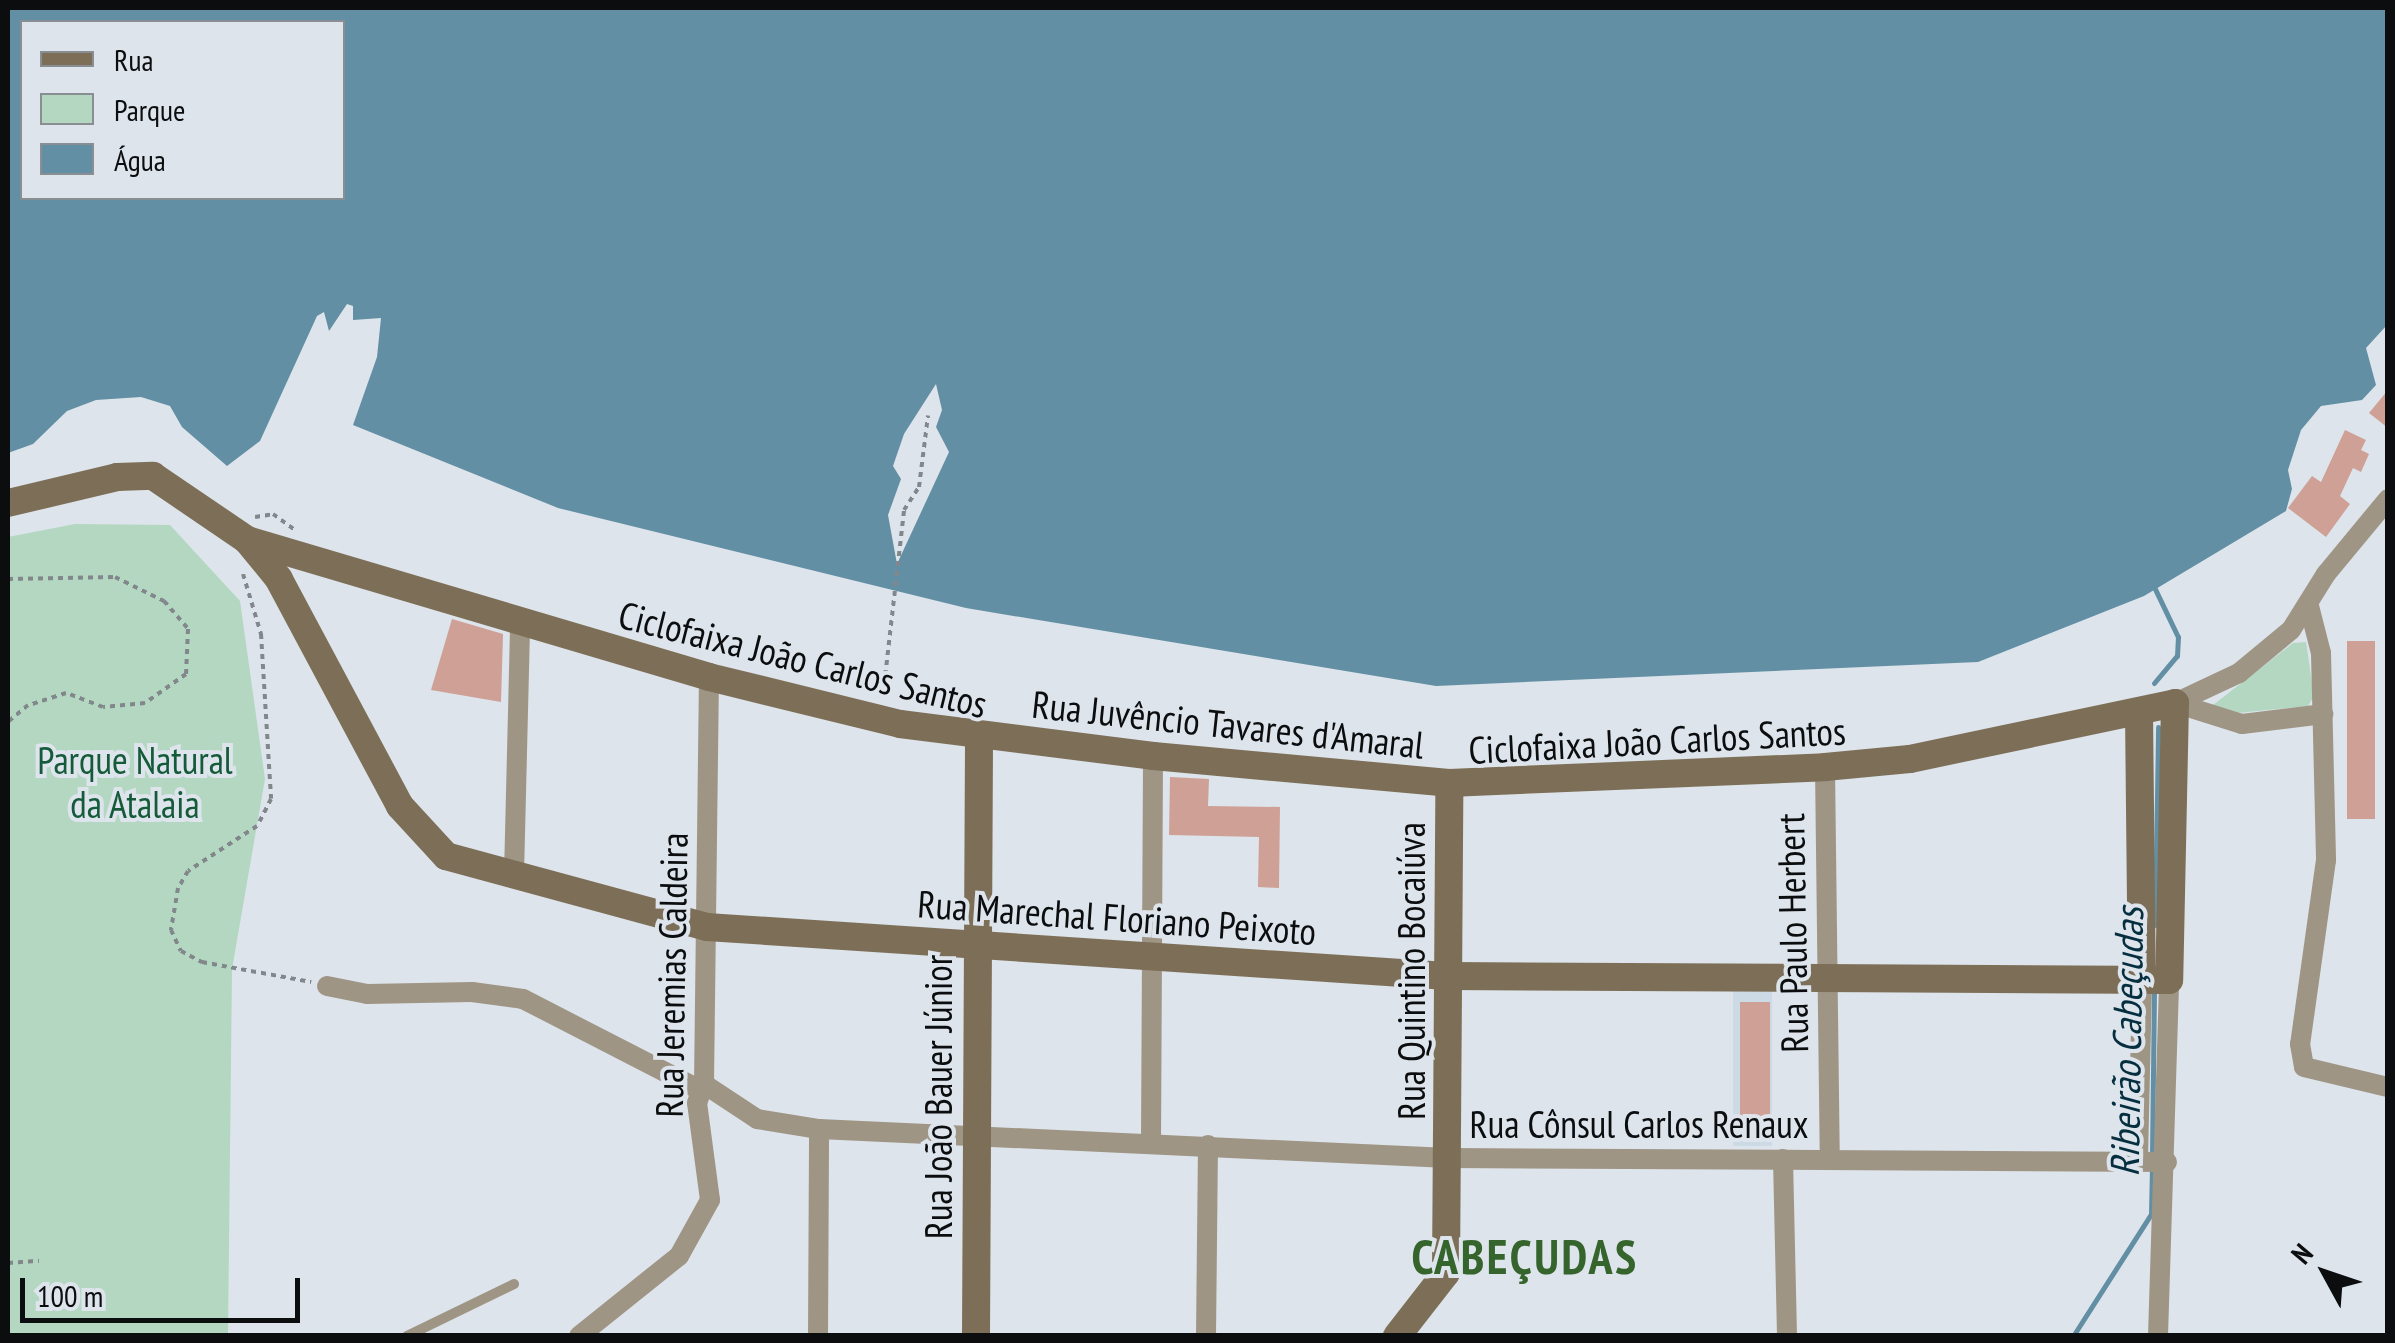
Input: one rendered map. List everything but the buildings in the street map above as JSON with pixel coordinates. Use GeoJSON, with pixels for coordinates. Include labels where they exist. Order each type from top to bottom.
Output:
{"type":"FeatureCollection","features":[{"type":"Feature","properties":{"kind":"street"},"geometry":{"type":"LineString","coordinates":[[8,503],[117,477],[153,476],[247,540]]}},
{"type":"Feature","properties":{"kind":"street","name":"Rua Juvêncio Tavares d'Amaral"},"geometry":{"type":"LineString","coordinates":[[247,540],[709,677],[879,720],[979,738],[1449,783],[1910,759],[2175,703],[2223,683],[2266,654],[2309,606],[2326,574],[2388,499]]}},
{"type":"Feature","properties":{"kind":"street","name":"Rua Marechal Floriano Peixoto"},"geometry":{"type":"LineString","coordinates":[[247,540],[280,579],[412,822],[446,856],[707,927],[1447,976],[2155,980]]}},
{"type":"Feature","properties":{"kind":"street"},"geometry":{"type":"LineString","coordinates":[[280,579],[292,552]]}},
{"type":"Feature","properties":{"kind":"street"},"geometry":{"type":"LineString","coordinates":[[2309,606],[2321,653],[2326,860],[2300,1044],[2304,1067],[2388,1086]]}},
{"type":"Feature","properties":{"kind":"street"},"geometry":{"type":"LineString","coordinates":[[514,875],[520,622]]}},
{"type":"Feature","properties":{"kind":"street","name":"Rua Jeremias Caldeira"},"geometry":{"type":"LineString","coordinates":[[579,1336],[679,1256],[705,1220],[712,1180],[697,1103],[704,1084],[709,677]]}},
{"type":"Feature","properties":{"kind":"street"},"geometry":{"type":"LineString","coordinates":[[2138,1158],[2175,703],[2242,724],[2323,714]]}},
{"type":"Feature","properties":{"kind":"street"},"geometry":{"type":"LineString","coordinates":[[2140,712],[2167,1162],[2158,1336]]}},
{"type":"Feature","properties":{"kind":"street","name":"Rua João Bauer Júnior"},"geometry":{"type":"LineString","coordinates":[[976,1336],[974,946],[979,738]]}},
{"type":"Feature","properties":{"kind":"street"},"geometry":{"type":"LineString","coordinates":[[1151,1143],[1154,756]]}},
{"type":"Feature","properties":{"kind":"street","name":"Rua Paulo Herbert"},"geometry":{"type":"LineString","coordinates":[[1825,766],[1830,1159]]}},
{"type":"Feature","properties":{"kind":"street","name":"Rua Quintino Bocaiúva"},"geometry":{"type":"LineString","coordinates":[[1397,1336],[1446,1274],[1449,783]]}},
{"type":"Feature","properties":{"kind":"street","name":"Rua Cônsul Carlos Renaux"},"geometry":{"type":"LineString","coordinates":[[327,986],[366,994],[472,992],[523,999],[694,1087],[704,1084],[757,1120],[819,1129],[1448,1158],[2138,1158],[2167,1162]]}},
{"type":"Feature","properties":{"kind":"street"},"geometry":{"type":"LineString","coordinates":[[818,1336],[819,1129]]}},
{"type":"Feature","properties":{"kind":"street"},"geometry":{"type":"LineString","coordinates":[[1206,1336],[1208,1146]]}},
{"type":"Feature","properties":{"kind":"street"},"geometry":{"type":"LineString","coordinates":[[1783,1159],[1787,1336]]}},
{"type":"Feature","properties":{"kind":"lane"},"geometry":{"type":"LineString","coordinates":[[407,1336],[514,1284]]}},
{"type":"Feature","properties":{"kind":"path"},"geometry":{"type":"LineString","coordinates":[[879,720],[904,510],[919,487],[928,416]]}},
{"type":"Feature","properties":{"kind":"path"},"geometry":{"type":"LineString","coordinates":[[243,574],[261,634],[272,799],[257,826],[188,871],[178,888],[171,930],[181,951],[202,962],[327,986]]}},
{"type":"Feature","properties":{"kind":"path"},"geometry":{"type":"LineString","coordinates":[[8,579],[115,577],[164,601],[188,629],[186,674],[145,703],[103,707],[66,693],[28,706],[8,722]]}},
{"type":"Feature","properties":{"kind":"path"},"geometry":{"type":"LineString","coordinates":[[8,1263],[39,1260]]}},
{"type":"Feature","properties":{"kind":"shaded area"},"geometry":{"type":"Polygon","coordinates":[[[1733,988],[1772,988],[1772,1146],[1733,1146],[1733,988]]]}},
{"type":"Feature","properties":{"kind":"green space","name":"Parque Natural da Atalaia"},"geometry":{"type":"Polygon","coordinates":[[[75,524],[170,525],[240,601],[265,779],[232,969],[228,1335],[8,1335],[8,537],[75,524]]]}},
{"type":"Feature","properties":{"kind":"green space"},"geometry":{"type":"Polygon","coordinates":[[[2306,642],[2314,696],[2308,706],[2237,713],[2213,705],[2293,643],[2306,642]]]}},
{"type":"Feature","properties":{"kind":"water"},"geometry":{"type":"Polygon","coordinates":[[[8,8],[2387,8],[2387,325],[2366,348],[2376,385],[2362,400],[2321,406],[2301,430],[2288,470],[2292,489],[2286,511],[2144,596],[1978,662],[1436,686],[966,608],[558,508],[353,425],[377,357],[381,318],[353,320],[353,306],[347,304],[329,331],[324,312],[317,316],[260,441],[227,466],[182,427],[170,406],[141,397],[96,400],[67,411],[33,444],[8,453],[8,8]],[[936,384],[904,434],[893,466],[901,479],[888,515],[897,564],[949,452],[936,427],[942,410],[936,384]]]}},
{"type":"Feature","properties":{"kind":"waterway","name":"Ribeirão Cabeçudas"},"geometry":{"type":"LineString","coordinates":[[2154,683],[2177,656],[2178,637],[2155,589]]}},
{"type":"Feature","properties":{"kind":"waterway","name":"Ribeirão Cabeçudas"},"geometry":{"type":"LineString","coordinates":[[2155,925],[2158,727]]}},
{"type":"Feature","properties":{"kind":"waterway","name":"Ribeirão Cabeçudas"},"geometry":{"type":"LineString","coordinates":[[2152,1155],[2154,991]]}},
{"type":"Feature","properties":{"kind":"waterway","name":"Ribeirão Cabeçudas"},"geometry":{"type":"LineString","coordinates":[[2073,1336],[2151,1214],[2152,1166]]}},
{"type":"Feature","properties":{"kind":"district","name":"CABEÇUDAS"},"geometry":{"type":"Point","coordinates":[1525,1257]}}]}
